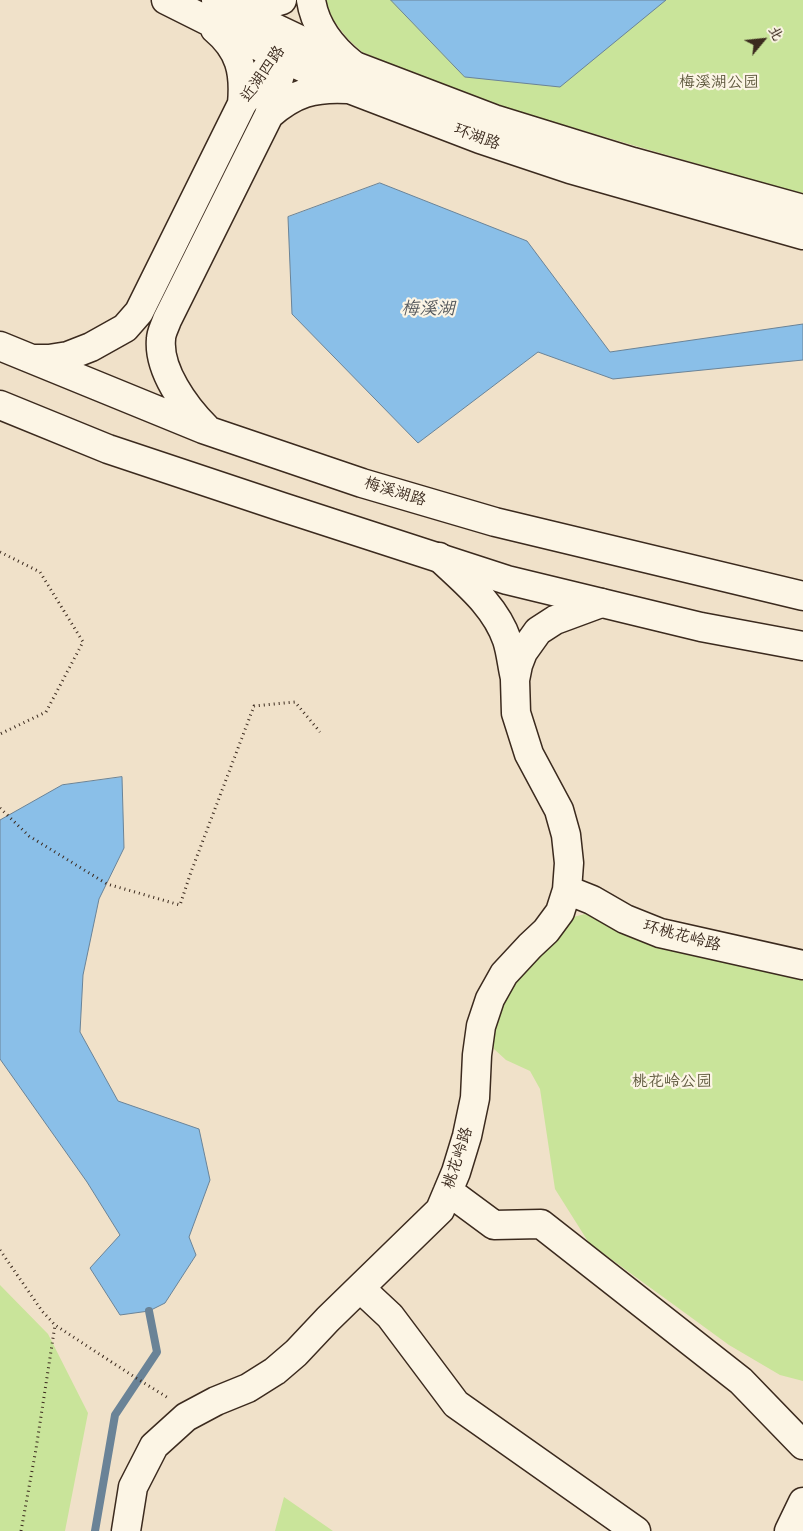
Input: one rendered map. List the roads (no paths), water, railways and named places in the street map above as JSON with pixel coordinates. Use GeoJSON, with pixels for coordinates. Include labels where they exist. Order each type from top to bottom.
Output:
{"type":"FeatureCollection","features":[{"type":"Feature","properties":{"kind":"main road","name":"环湖路"},"geometry":{"type":"LineString","coordinates":[[166,0],[209,9],[284,50],[354,78],[480,139],[570,169],[803,235]]}},
{"type":"Feature","properties":{"kind":"main road"},"geometry":{"type":"LineString","coordinates":[[221,0],[256,4],[273,3],[282,0]]}},
{"type":"Feature","properties":{"kind":"main road"},"geometry":{"type":"LineString","coordinates":[[284,50],[302,0]]}},
{"type":"Feature","properties":{"kind":"main road"},"geometry":{"type":"LineString","coordinates":[[269,115],[281,104],[293,98],[354,78],[315,19],[311,0]]}},
{"type":"Feature","properties":{"kind":"main road"},"geometry":{"type":"LineString","coordinates":[[209,9],[240,63],[243,82],[242,104]]}},
{"type":"Feature","properties":{"kind":"main road","name":"近湖四路"},"geometry":{"type":"LineString","coordinates":[[28,358],[49,359],[68,356],[91,347],[125,328],[139,312],[242,104],[284,50]]}},
{"type":"Feature","properties":{"kind":"main road","name":"近湖四路"},"geometry":{"type":"LineString","coordinates":[[209,431],[190,412],[169,377],[163,359],[160,338],[166,320],[269,115],[284,50]]}},
{"type":"Feature","properties":{"kind":"main road","name":"环湖路"},"geometry":{"type":"LineString","coordinates":[[354,78],[633,162],[803,209]]}},
{"type":"Feature","properties":{"kind":"main road","name":"梅溪湖路"},"geometry":{"type":"LineString","coordinates":[[0,346],[209,431],[362,482],[495,522],[803,596]]}},
{"type":"Feature","properties":{"kind":"main road"},"geometry":{"type":"LineString","coordinates":[[0,405],[108,449],[507,580],[701,628],[803,646]]}},
{"type":"Feature","properties":{"kind":"main road"},"geometry":{"type":"LineString","coordinates":[[439,557],[489,607],[507,641],[516,680]]}},
{"type":"Feature","properties":{"kind":"main road"},"geometry":{"type":"LineString","coordinates":[[516,680],[518,665],[523,652],[538,631],[555,620],[602,603]]}},
{"type":"Feature","properties":{"kind":"main road","name":"桃花岭路"},"geometry":{"type":"LineString","coordinates":[[126,1531],[134,1487],[154,1446],[186,1417],[216,1401],[248,1388],[275,1371],[296,1353],[440,1210],[456,1172],[467,1136],[475,1098],[476,1055],[490,999],[504,974],[546,931],[560,912],[567,890],[569,863],[566,835],[559,810],[529,754],[516,713],[516,680]]}},
{"type":"Feature","properties":{"kind":"main road","name":"环桃花岭路"},"geometry":{"type":"LineString","coordinates":[[567,890],[592,900],[625,919],[660,933],[803,965]]}},
{"type":"Feature","properties":{"kind":"main road"},"geometry":{"type":"LineString","coordinates":[[448,1190],[494,1225],[541,1224],[741,1381],[803,1445]]}},
{"type":"Feature","properties":{"kind":"main road"},"geometry":{"type":"LineString","coordinates":[[360,1288],[390,1316],[456,1404],[636,1531]]}},
{"type":"Feature","properties":{"kind":"main road"},"geometry":{"type":"LineString","coordinates":[[789,1531],[803,1502]]}},
{"type":"Feature","properties":{"kind":"water"},"geometry":{"type":"Polygon","coordinates":[[[391,0],[666,0],[560,87],[465,77],[391,0]]]}},
{"type":"Feature","properties":{"kind":"water","name":"梅溪湖"},"geometry":{"type":"Polygon","coordinates":[[[380,183],[527,241],[610,352],[803,324],[803,360],[613,379],[538,352],[418,443],[292,314],[288,217],[380,183]]]}},
{"type":"Feature","properties":{"kind":"water"},"geometry":{"type":"Polygon","coordinates":[[[122,777],[124,848],[99,899],[83,975],[80,1032],[118,1101],[199,1129],[210,1180],[189,1237],[196,1255],[165,1303],[149,1311],[120,1315],[90,1268],[120,1235],[87,1182],[0,1059],[0,820],[62,785],[122,777]]]}},
{"type":"Feature","properties":{"kind":"waterway"},"geometry":{"type":"LineString","coordinates":[[95,1531],[115,1415],[157,1352],[149,1311]]}},
{"type":"Feature","properties":{"kind":"park label","name":"梅溪湖公园"},"geometry":{"type":"Point","coordinates":[719,83]}},
{"type":"Feature","properties":{"kind":"park label","name":"桃花岭公园"},"geometry":{"type":"Point","coordinates":[672,1082]}}]}
